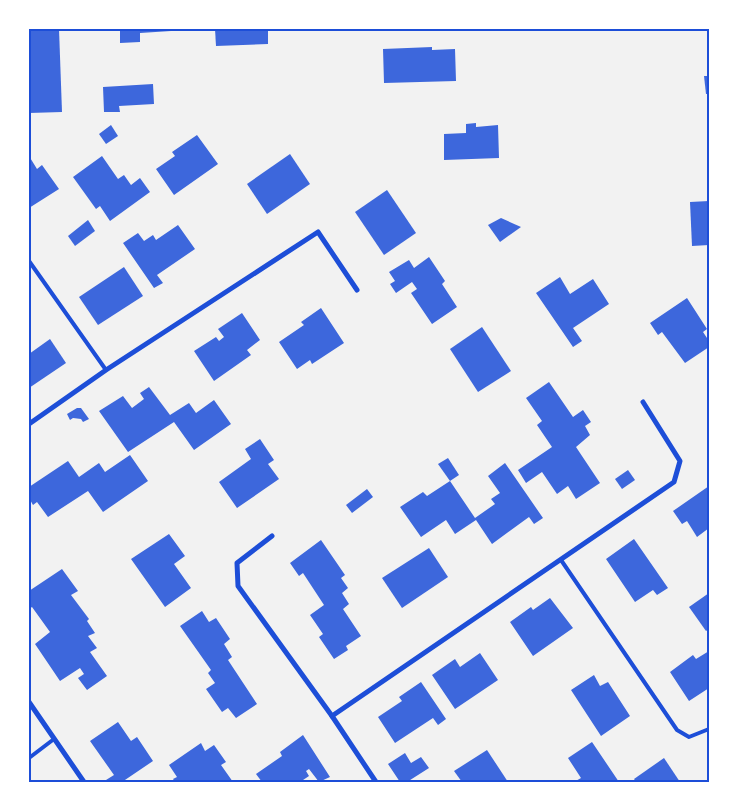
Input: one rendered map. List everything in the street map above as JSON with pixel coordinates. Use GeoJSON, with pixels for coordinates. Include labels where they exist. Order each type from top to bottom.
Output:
{"type":"FeatureCollection","features":[{"type":"Feature","properties":{"kind":"street"},"geometry":{"type":"LineString","coordinates":[[29,424],[106,370],[318,232],[357,290]]}},
{"type":"Feature","properties":{"kind":"street"},"geometry":{"type":"LineString","coordinates":[[332,716],[674,482],[680,461],[643,402]]}},
{"type":"Feature","properties":{"kind":"street"},"geometry":{"type":"LineString","coordinates":[[272,536],[237,563],[238,586],[332,716],[376,782]]}},
{"type":"Feature","properties":{"kind":"street"},"geometry":{"type":"LineString","coordinates":[[29,702],[84,782]]}},
{"type":"Feature","properties":{"kind":"lane"},"geometry":{"type":"LineString","coordinates":[[29,261],[106,370]]}},
{"type":"Feature","properties":{"kind":"lane"},"geometry":{"type":"LineString","coordinates":[[561,560],[677,730],[689,737],[709,729]]}},
{"type":"Feature","properties":{"kind":"lane"},"geometry":{"type":"LineString","coordinates":[[29,758],[54,740]]}},
{"type":"Feature","properties":{"kind":"building"},"geometry":{"type":"Polygon","coordinates":[[[29,29],[59,29],[62,112],[29,113],[29,29]]]}},
{"type":"Feature","properties":{"kind":"building"},"geometry":{"type":"Polygon","coordinates":[[[120,29],[171,29],[171,31],[140,33],[140,42],[120,43],[120,29]]]}},
{"type":"Feature","properties":{"kind":"building"},"geometry":{"type":"Polygon","coordinates":[[[215,29],[268,29],[268,44],[216,46],[215,29]]]}},
{"type":"Feature","properties":{"kind":"building"},"geometry":{"type":"Polygon","coordinates":[[[432,47],[432,50],[455,49],[456,81],[384,83],[383,49],[432,47]]]}},
{"type":"Feature","properties":{"kind":"building"},"geometry":{"type":"Polygon","coordinates":[[[704,76],[709,76],[709,94],[706,94],[704,76]]]}},
{"type":"Feature","properties":{"kind":"building"},"geometry":{"type":"Polygon","coordinates":[[[153,84],[154,104],[119,106],[120,112],[104,112],[103,87],[153,84]]]}},
{"type":"Feature","properties":{"kind":"building"},"geometry":{"type":"Polygon","coordinates":[[[476,123],[476,127],[498,125],[499,158],[444,160],[444,134],[466,133],[466,124],[476,123]]]}},
{"type":"Feature","properties":{"kind":"building"},"geometry":{"type":"Polygon","coordinates":[[[111,125],[118,136],[106,144],[99,134],[111,125]]]}},
{"type":"Feature","properties":{"kind":"building"},"geometry":{"type":"Polygon","coordinates":[[[197,135],[218,164],[174,195],[156,169],[175,156],[172,152],[197,135]]]}},
{"type":"Feature","properties":{"kind":"building"},"geometry":{"type":"Polygon","coordinates":[[[290,154],[310,184],[267,214],[247,184],[290,154]]]}},
{"type":"Feature","properties":{"kind":"building"},"geometry":{"type":"Polygon","coordinates":[[[29,156],[37,169],[42,165],[59,189],[29,208],[29,156]]]}},
{"type":"Feature","properties":{"kind":"building"},"geometry":{"type":"Polygon","coordinates":[[[102,156],[118,179],[124,175],[131,185],[140,178],[150,192],[110,221],[100,206],[96,209],[73,177],[102,156]]]}},
{"type":"Feature","properties":{"kind":"building"},"geometry":{"type":"Polygon","coordinates":[[[387,190],[416,233],[384,255],[355,212],[387,190]]]}},
{"type":"Feature","properties":{"kind":"building"},"geometry":{"type":"Polygon","coordinates":[[[709,201],[709,245],[692,246],[690,202],[709,201]]]}},
{"type":"Feature","properties":{"kind":"building"},"geometry":{"type":"Polygon","coordinates":[[[501,218],[521,227],[500,242],[488,225],[501,218]]]}},
{"type":"Feature","properties":{"kind":"building"},"geometry":{"type":"Polygon","coordinates":[[[88,220],[95,231],[75,246],[68,236],[88,220]]]}},
{"type":"Feature","properties":{"kind":"building"},"geometry":{"type":"Polygon","coordinates":[[[178,225],[195,249],[157,275],[163,283],[154,288],[123,243],[138,233],[144,241],[153,235],[156,240],[178,225]]]}},
{"type":"Feature","properties":{"kind":"building"},"geometry":{"type":"Polygon","coordinates":[[[429,257],[445,281],[442,284],[457,307],[432,324],[411,293],[417,289],[412,282],[396,293],[390,284],[395,281],[389,272],[409,260],[414,268],[429,257]]]}},
{"type":"Feature","properties":{"kind":"building"},"geometry":{"type":"Polygon","coordinates":[[[124,267],[143,296],[98,325],[79,297],[124,267]]]}},
{"type":"Feature","properties":{"kind":"building"},"geometry":{"type":"Polygon","coordinates":[[[560,277],[570,294],[593,279],[609,304],[573,328],[582,341],[573,347],[536,293],[560,277]]]}},
{"type":"Feature","properties":{"kind":"building"},"geometry":{"type":"Polygon","coordinates":[[[687,298],[707,329],[703,332],[709,341],[709,347],[685,363],[662,332],[658,335],[650,323],[687,298]]]}},
{"type":"Feature","properties":{"kind":"building"},"geometry":{"type":"Polygon","coordinates":[[[321,308],[344,343],[312,364],[310,360],[297,369],[279,342],[304,325],[301,322],[321,308]]]}},
{"type":"Feature","properties":{"kind":"building"},"geometry":{"type":"Polygon","coordinates":[[[242,313],[260,340],[247,350],[251,355],[214,381],[194,351],[216,337],[219,341],[224,337],[218,329],[242,313]]]}},
{"type":"Feature","properties":{"kind":"building"},"geometry":{"type":"Polygon","coordinates":[[[482,327],[511,371],[478,392],[450,349],[482,327]]]}},
{"type":"Feature","properties":{"kind":"building"},"geometry":{"type":"Polygon","coordinates":[[[50,339],[66,363],[29,388],[29,354],[50,339]]]}},
{"type":"Feature","properties":{"kind":"building"},"geometry":{"type":"Polygon","coordinates":[[[549,382],[573,417],[583,410],[591,422],[585,426],[590,435],[576,447],[600,483],[576,499],[568,486],[557,494],[542,472],[526,483],[518,470],[552,447],[537,425],[542,421],[526,398],[549,382]]]}},
{"type":"Feature","properties":{"kind":"building"},"geometry":{"type":"Polygon","coordinates":[[[149,387],[170,415],[189,403],[196,413],[214,400],[231,424],[194,450],[174,422],[128,452],[99,411],[123,396],[132,408],[144,399],[140,393],[149,387]]]}},
{"type":"Feature","properties":{"kind":"building"},"geometry":{"type":"Polygon","coordinates":[[[77,408],[81,408],[89,419],[83,422],[81,419],[73,418],[70,420],[67,414],[77,408]]]}},
{"type":"Feature","properties":{"kind":"building"},"geometry":{"type":"Polygon","coordinates":[[[260,439],[274,460],[268,464],[279,479],[237,508],[219,482],[251,459],[245,449],[260,439]]]}},
{"type":"Feature","properties":{"kind":"building"},"geometry":{"type":"Polygon","coordinates":[[[130,455],[148,481],[103,512],[88,491],[48,517],[37,502],[33,505],[29,498],[29,487],[68,461],[79,477],[99,463],[105,472],[130,455]]]}},
{"type":"Feature","properties":{"kind":"building"},"geometry":{"type":"Polygon","coordinates":[[[448,458],[459,475],[450,481],[438,464],[448,458]]]}},
{"type":"Feature","properties":{"kind":"building"},"geometry":{"type":"Polygon","coordinates":[[[505,463],[543,518],[534,524],[529,517],[492,544],[476,520],[455,534],[446,520],[421,537],[400,507],[423,492],[427,496],[450,481],[475,518],[495,504],[491,499],[500,493],[488,476],[505,463]]]}},
{"type":"Feature","properties":{"kind":"building"},"geometry":{"type":"Polygon","coordinates":[[[628,470],[635,480],[622,489],[615,479],[628,470]]]}},
{"type":"Feature","properties":{"kind":"building"},"geometry":{"type":"Polygon","coordinates":[[[709,486],[709,528],[697,537],[687,521],[682,524],[673,511],[709,486]]]}},
{"type":"Feature","properties":{"kind":"building"},"geometry":{"type":"Polygon","coordinates":[[[367,489],[373,497],[352,513],[346,505],[367,489]]]}},
{"type":"Feature","properties":{"kind":"building"},"geometry":{"type":"Polygon","coordinates":[[[169,534],[185,556],[174,564],[191,588],[165,607],[131,559],[169,534]]]}},
{"type":"Feature","properties":{"kind":"building"},"geometry":{"type":"Polygon","coordinates":[[[634,539],[668,588],[657,595],[653,590],[635,602],[606,559],[634,539]]]}},
{"type":"Feature","properties":{"kind":"building"},"geometry":{"type":"Polygon","coordinates":[[[321,540],[345,575],[341,578],[348,588],[342,593],[349,604],[343,609],[361,636],[346,646],[348,650],[334,659],[319,637],[323,634],[310,615],[324,605],[303,573],[299,576],[290,563],[321,540]]]}},
{"type":"Feature","properties":{"kind":"building"},"geometry":{"type":"Polygon","coordinates":[[[429,548],[448,577],[402,608],[382,578],[429,548]]]}},
{"type":"Feature","properties":{"kind":"building"},"geometry":{"type":"Polygon","coordinates":[[[62,569],[78,591],[71,595],[89,619],[87,621],[95,633],[88,636],[97,648],[90,652],[107,676],[87,690],[78,678],[84,674],[80,668],[60,681],[35,644],[50,632],[32,607],[29,609],[29,591],[62,569]]]}},
{"type":"Feature","properties":{"kind":"building"},"geometry":{"type":"Polygon","coordinates":[[[709,593],[709,629],[706,631],[689,607],[709,593]]]}},
{"type":"Feature","properties":{"kind":"building"},"geometry":{"type":"Polygon","coordinates":[[[550,598],[573,628],[533,656],[510,622],[531,607],[533,610],[550,598]]]}},
{"type":"Feature","properties":{"kind":"building"},"geometry":{"type":"Polygon","coordinates":[[[202,611],[209,622],[216,618],[230,639],[224,644],[232,657],[228,660],[257,704],[236,718],[228,708],[222,712],[206,689],[215,683],[208,673],[211,670],[180,626],[202,611]]]}},
{"type":"Feature","properties":{"kind":"building"},"geometry":{"type":"Polygon","coordinates":[[[709,651],[709,688],[689,701],[670,672],[693,655],[696,659],[709,651]]]}},
{"type":"Feature","properties":{"kind":"building"},"geometry":{"type":"Polygon","coordinates":[[[480,653],[498,680],[455,709],[432,675],[455,659],[460,667],[480,653]]]}},
{"type":"Feature","properties":{"kind":"building"},"geometry":{"type":"Polygon","coordinates":[[[594,675],[600,686],[608,682],[630,716],[601,736],[571,690],[594,675]]]}},
{"type":"Feature","properties":{"kind":"building"},"geometry":{"type":"Polygon","coordinates":[[[421,682],[446,719],[438,725],[433,718],[395,743],[378,717],[402,701],[399,697],[421,682]]]}},
{"type":"Feature","properties":{"kind":"building"},"geometry":{"type":"Polygon","coordinates":[[[118,722],[131,741],[137,737],[153,761],[122,782],[108,782],[106,780],[114,775],[90,741],[118,722]]]}},
{"type":"Feature","properties":{"kind":"building"},"geometry":{"type":"Polygon","coordinates":[[[303,735],[330,777],[319,782],[309,769],[306,771],[309,776],[300,782],[262,782],[256,774],[282,756],[280,752],[303,735]]]}},
{"type":"Feature","properties":{"kind":"building"},"geometry":{"type":"Polygon","coordinates":[[[592,742],[619,782],[574,782],[581,778],[568,758],[592,742]]]}},
{"type":"Feature","properties":{"kind":"building"},"geometry":{"type":"Polygon","coordinates":[[[201,743],[205,751],[214,745],[226,762],[221,765],[233,782],[175,782],[173,779],[177,777],[169,765],[201,743]]]}},
{"type":"Feature","properties":{"kind":"building"},"geometry":{"type":"Polygon","coordinates":[[[487,750],[508,782],[462,782],[454,771],[487,750]]]}},
{"type":"Feature","properties":{"kind":"building"},"geometry":{"type":"Polygon","coordinates":[[[405,753],[411,763],[421,757],[429,768],[407,782],[400,782],[388,764],[405,753]]]}},
{"type":"Feature","properties":{"kind":"building"},"geometry":{"type":"Polygon","coordinates":[[[664,758],[680,782],[636,782],[634,779],[664,758]]]}}]}
